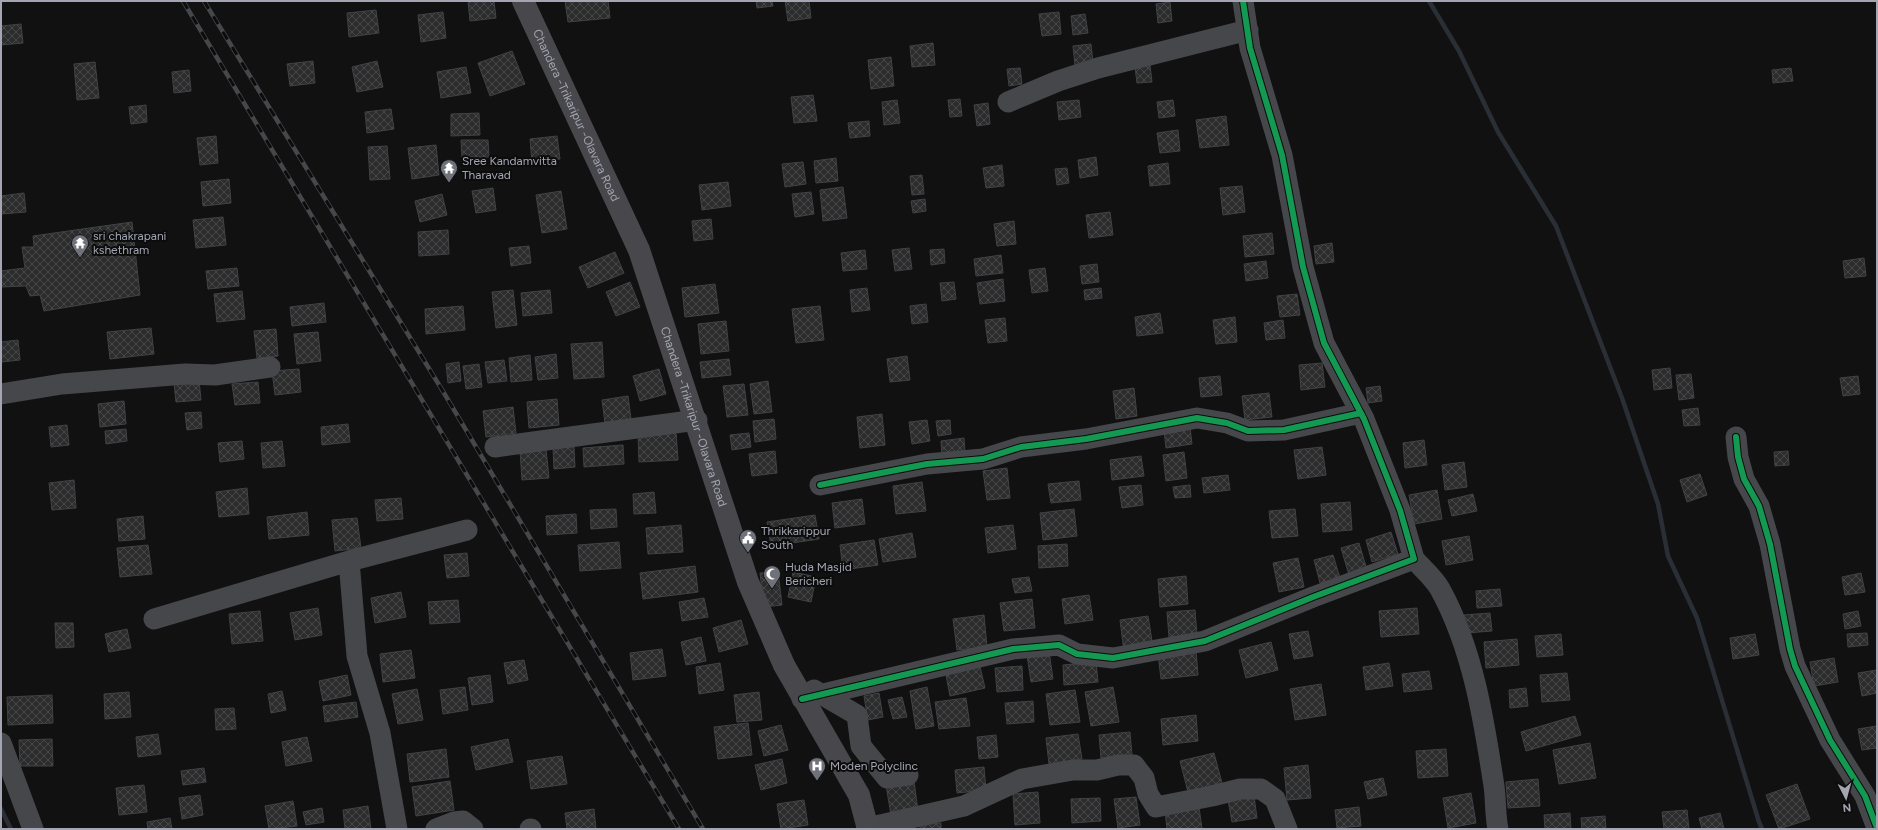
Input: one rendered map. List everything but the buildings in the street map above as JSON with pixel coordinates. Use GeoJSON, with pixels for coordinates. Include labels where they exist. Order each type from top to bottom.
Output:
{"type":"FeatureCollection","features":[{"type":"Feature","properties":{"kind":"main road","name":"Chandera -Trikaripur -Olavara Road"},"geometry":{"type":"LineString","coordinates":[[523,1],[639,250],[697,420],[748,582],[789,675],[811,697],[859,795],[867,829]]}},
{"type":"Feature","properties":{"kind":"street"},"geometry":{"type":"LineString","coordinates":[[1244,1],[1250,48],[1282,155],[1303,267],[1324,343],[1361,413],[1400,510],[1414,559],[1440,588],[1456,622],[1474,676],[1486,735],[1494,788],[1498,829]]}},
{"type":"Feature","properties":{"kind":"street"},"geometry":{"type":"LineString","coordinates":[[1008,102],[1058,81],[1098,68],[1248,30]]}},
{"type":"Feature","properties":{"kind":"street"},"geometry":{"type":"LineString","coordinates":[[1,394],[62,384],[185,374],[215,375],[270,367]]}},
{"type":"Feature","properties":{"kind":"street"},"geometry":{"type":"LineString","coordinates":[[820,485],[927,464],[983,459],[1021,447],[1086,439],[1197,418],[1227,423],[1248,431],[1277,430],[1361,413]]}},
{"type":"Feature","properties":{"kind":"street"},"geometry":{"type":"LineString","coordinates":[[495,447],[697,420]]}},
{"type":"Feature","properties":{"kind":"street"},"geometry":{"type":"LineString","coordinates":[[1736,437],[1738,457],[1744,479],[1759,506],[1770,544],[1790,649],[1795,666],[1830,740],[1865,796],[1877,828]]}},
{"type":"Feature","properties":{"kind":"street"},"geometry":{"type":"LineString","coordinates":[[154,619],[349,561],[467,530]]}},
{"type":"Feature","properties":{"kind":"street"},"geometry":{"type":"LineString","coordinates":[[811,697],[1013,649],[1059,645],[1077,654],[1113,658],[1206,641],[1313,597],[1414,559]]}},
{"type":"Feature","properties":{"kind":"street"},"geometry":{"type":"LineString","coordinates":[[349,561],[357,656],[380,733],[397,829]]}},
{"type":"Feature","properties":{"kind":"street"},"geometry":{"type":"LineString","coordinates":[[811,697],[857,715],[861,746],[887,778],[908,775]]}},
{"type":"Feature","properties":{"kind":"street"},"geometry":{"type":"LineString","coordinates":[[1,744],[33,829]]}},
{"type":"Feature","properties":{"kind":"street"},"geometry":{"type":"LineString","coordinates":[[867,829],[964,806],[1022,779],[1074,770],[1097,770],[1118,765],[1134,765],[1144,778],[1148,794],[1156,807],[1212,796],[1240,788],[1261,789],[1275,799],[1287,829]]}},
{"type":"Feature","properties":{"kind":"street"},"geometry":{"type":"LineString","coordinates":[[436,829],[454,822],[463,821],[473,829]]}},
{"type":"Feature","properties":{"kind":"waterway"},"geometry":{"type":"LineString","coordinates":[[1429,1],[1459,51],[1498,132],[1556,226],[1622,398],[1658,504],[1668,556],[1697,618],[1762,829]]}},
{"type":"Feature","properties":{"kind":"waterway"},"geometry":{"type":"LineString","coordinates":[[1,809],[11,829]]}},
{"type":"Feature","properties":{"kind":"railway"},"geometry":{"type":"LineString","coordinates":[[183,1],[679,829]]}},
{"type":"Feature","properties":{"kind":"railway"},"geometry":{"type":"LineString","coordinates":[[204,1],[444,393],[703,829]]}},
{"type":"Feature","properties":{"kind":"cycle path"},"geometry":{"type":"LineString","coordinates":[[802,699],[1013,649],[1059,645],[1077,654],[1113,658],[1205,641],[1313,597],[1414,559],[1400,510],[1364,419],[1324,343],[1303,267],[1282,155],[1250,48],[1243,1]]}},
{"type":"Feature","properties":{"kind":"cycle path"},"geometry":{"type":"LineString","coordinates":[[820,485],[927,464],[983,459],[1021,447],[1086,439],[1197,418],[1227,423],[1248,431],[1284,430],[1361,413]]}},
{"type":"Feature","properties":{"kind":"cycle path"},"geometry":{"type":"LineString","coordinates":[[1736,437],[1738,457],[1744,479],[1759,506],[1770,544],[1790,649],[1795,666],[1830,740],[1865,796],[1877,828]]}},
{"type":"Feature","properties":{"kind":"place","name":"Sree Kandamvitta Tharavad"},"geometry":{"type":"Point","coordinates":[449,183]}},
{"type":"Feature","properties":{"kind":"place","name":"sri chakrapani kshethram"},"geometry":{"type":"Point","coordinates":[80,258]}},
{"type":"Feature","properties":{"kind":"place","name":"Thrikkarippur South"},"geometry":{"type":"Point","coordinates":[748,553]}},
{"type":"Feature","properties":{"kind":"place","name":"Huda Masjid Bericheri"},"geometry":{"type":"Point","coordinates":[772,589]}},
{"type":"Feature","properties":{"kind":"place","name":"Moden Polyclinc"},"geometry":{"type":"Point","coordinates":[817,781]}}]}
